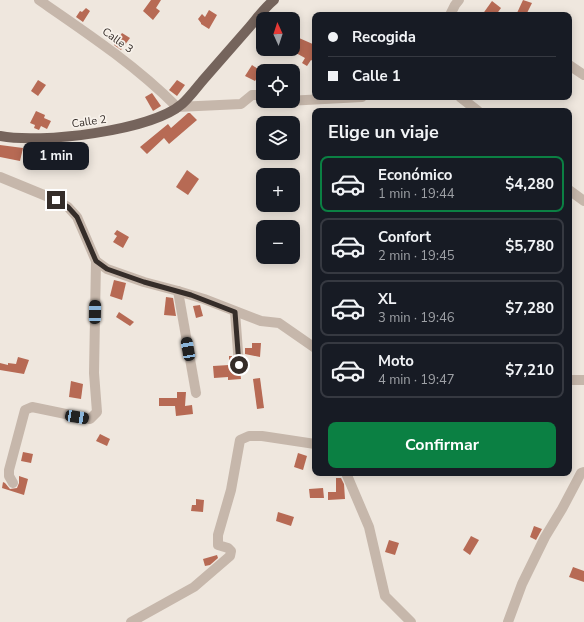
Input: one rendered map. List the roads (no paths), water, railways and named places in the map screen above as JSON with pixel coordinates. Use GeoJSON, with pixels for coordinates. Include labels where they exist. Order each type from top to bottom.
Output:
{"type":"FeatureCollection","features":[{"type":"Feature","properties":{"kind":"main road","name":"Calle 2"},"geometry":{"type":"LineString","coordinates":[[0,136],[45,138],[94,134],[143,123],[167,114],[182,104],[237,42],[267,4],[274,0]]}},
{"type":"Feature","properties":{"kind":"street","name":"Calle 3"},"geometry":{"type":"LineString","coordinates":[[39,0],[124,59],[155,85],[177,107]]}},
{"type":"Feature","properties":{"kind":"street"},"geometry":{"type":"LineString","coordinates":[[452,12],[459,0]]}},
{"type":"Feature","properties":{"kind":"street"},"geometry":{"type":"LineString","coordinates":[[572,67],[584,75]]}},
{"type":"Feature","properties":{"kind":"street"},"geometry":{"type":"LineString","coordinates":[[177,107],[241,104],[252,95],[256,95]]}},
{"type":"Feature","properties":{"kind":"street"},"geometry":{"type":"LineString","coordinates":[[300,100],[312,100]]}},
{"type":"Feature","properties":{"kind":"street"},"geometry":{"type":"LineString","coordinates":[[464,100],[474,108]]}},
{"type":"Feature","properties":{"kind":"street"},"geometry":{"type":"LineString","coordinates":[[0,177],[56,200],[68,207],[77,217],[96,261],[94,373],[97,412],[90,419],[32,407],[25,410],[9,470],[9,476],[13,483]]}},
{"type":"Feature","properties":{"kind":"street"},"geometry":{"type":"LineString","coordinates":[[572,192],[584,201]]}},
{"type":"Feature","properties":{"kind":"street"},"geometry":{"type":"LineString","coordinates":[[96,261],[114,272],[178,291],[261,321],[278,323],[312,346]]}},
{"type":"Feature","properties":{"kind":"street"},"geometry":{"type":"LineString","coordinates":[[178,291],[196,393]]}},
{"type":"Feature","properties":{"kind":"street"},"geometry":{"type":"LineString","coordinates":[[235,312],[239,365]]}},
{"type":"Feature","properties":{"kind":"street"},"geometry":{"type":"LineString","coordinates":[[572,380],[584,380]]}},
{"type":"Feature","properties":{"kind":"street"},"geometry":{"type":"LineString","coordinates":[[131,622],[194,587],[230,556],[230,549],[218,545],[218,535],[231,490],[240,440],[249,436],[262,436],[312,444]]}},
{"type":"Feature","properties":{"kind":"street"},"geometry":{"type":"LineString","coordinates":[[508,622],[522,584],[544,537],[562,509],[575,482],[581,473],[584,472]]}},
{"type":"Feature","properties":{"kind":"street"},"geometry":{"type":"LineString","coordinates":[[347,476],[369,526],[386,596],[394,607],[411,622]]}}]}
